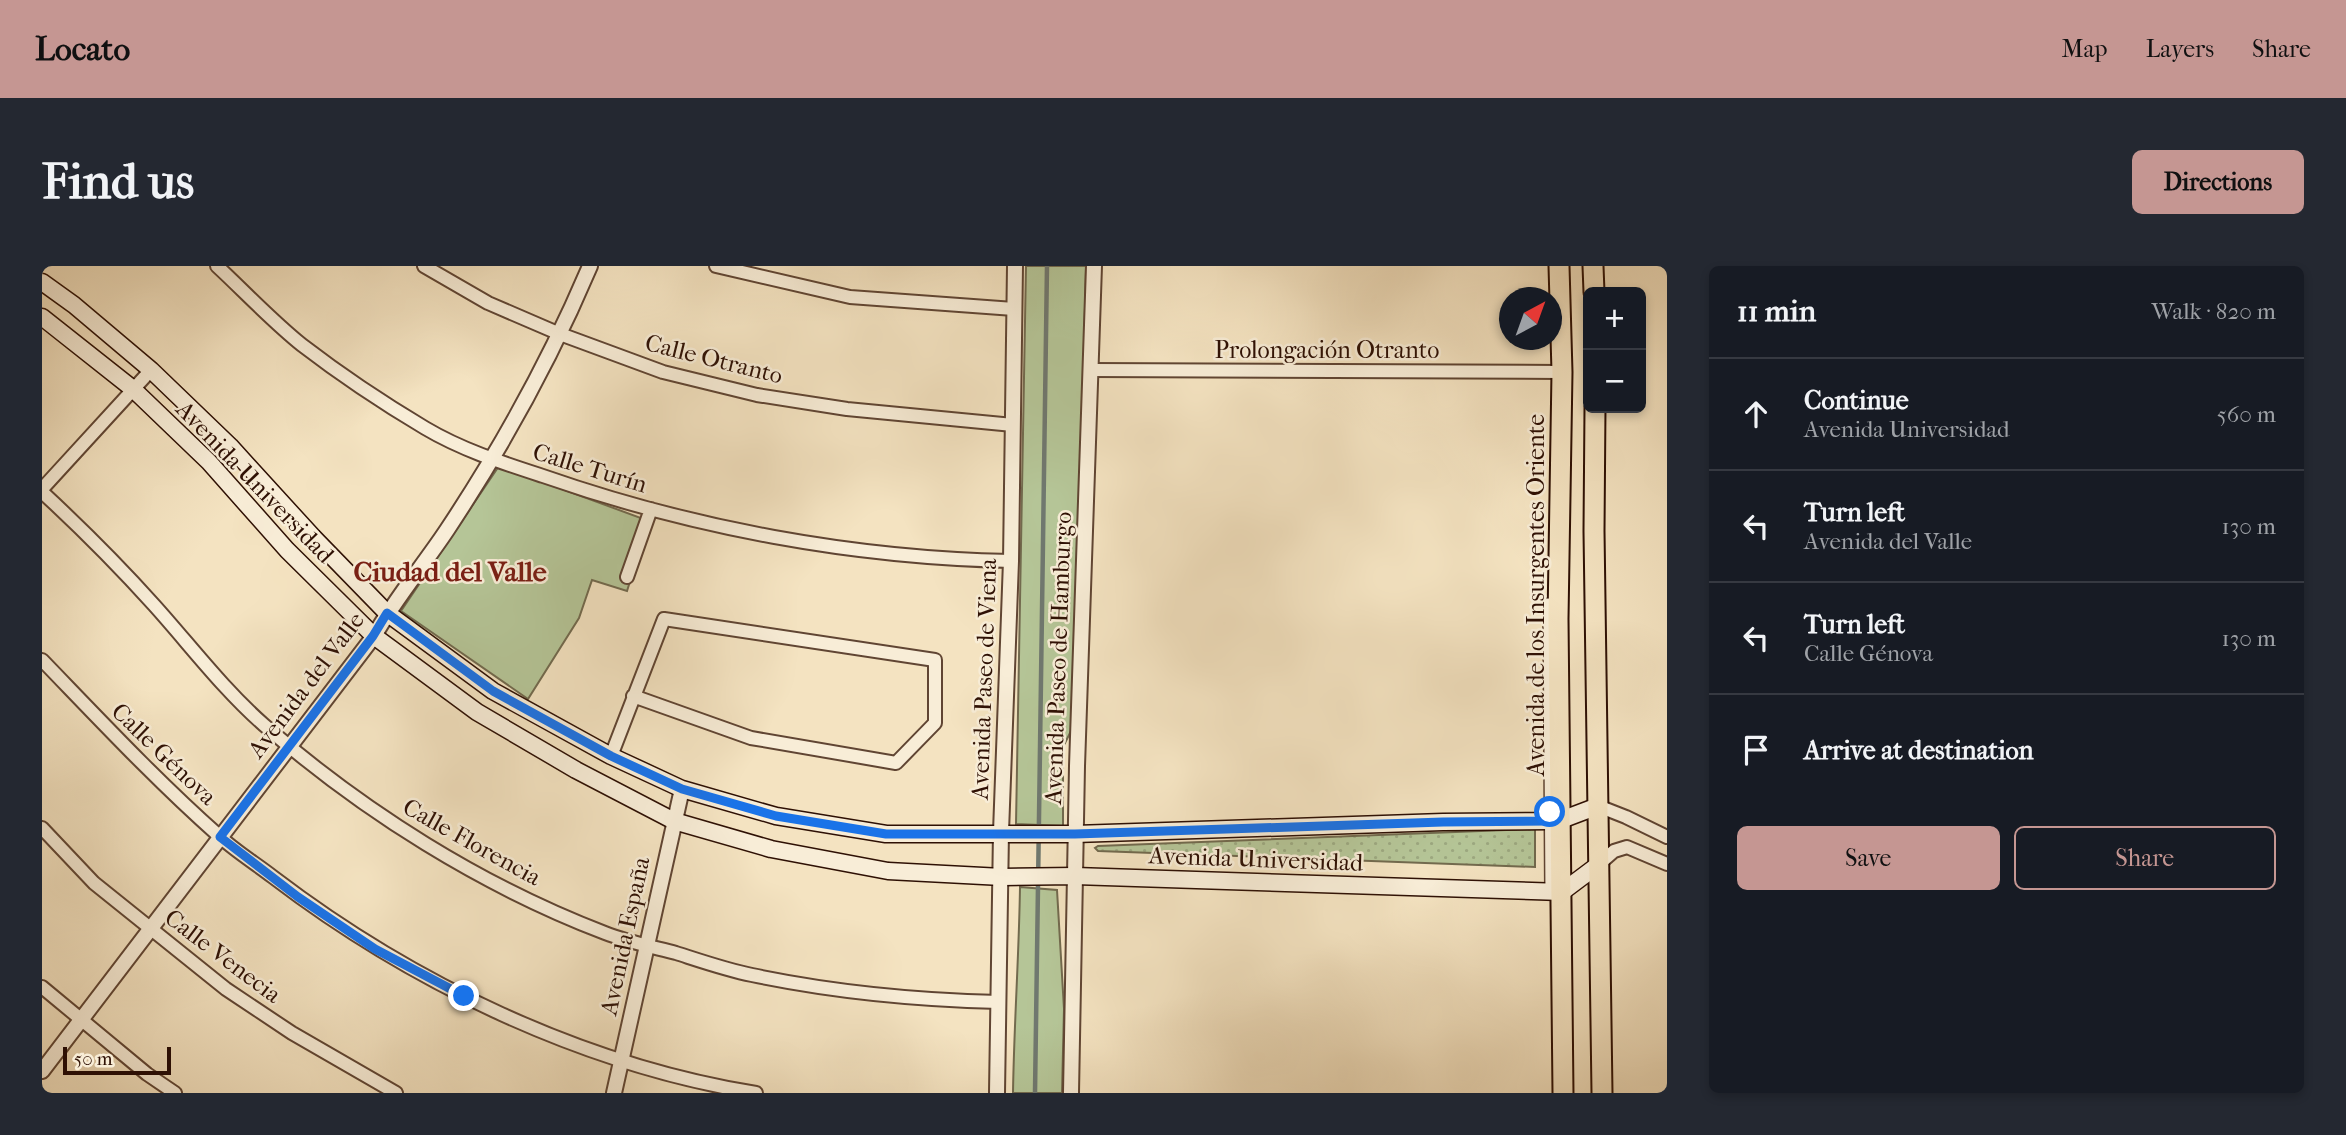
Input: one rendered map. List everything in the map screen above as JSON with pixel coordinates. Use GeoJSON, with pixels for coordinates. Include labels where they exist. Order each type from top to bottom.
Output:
{"type":"FeatureCollection","features":[{"type":"Feature","properties":{"kind":"highway","name":"Avenida de los Insurgentes Oriente"},"geometry":{"type":"LineString","coordinates":[[1559,266],[1562,372],[1554,817],[1563,1093]]}},
{"type":"Feature","properties":{"kind":"highway"},"geometry":{"type":"LineString","coordinates":[[1593,266],[1594,287]]}},
{"type":"Feature","properties":{"kind":"highway"},"geometry":{"type":"LineString","coordinates":[[1595,413],[1594,531],[1602,1093]]}},
{"type":"Feature","properties":{"kind":"main road","name":"Avenida Universidad"},"geometry":{"type":"LineString","coordinates":[[42,282],[74,305],[150,370],[230,446],[387,613],[493,691],[611,756],[682,789],[776,816],[886,834],[1075,834],[1443,822],[1554,817],[1598,806]]}},
{"type":"Feature","properties":{"kind":"main road","name":"Avenida Universidad"},"geometry":{"type":"LineString","coordinates":[[42,317],[133,389],[209,462],[287,550],[373,636],[477,712],[576,770],[674,821],[771,849],[888,871],[1002,877],[1075,876],[1556,892]]}},
{"type":"Feature","properties":{"kind":"main road"},"geometry":{"type":"LineString","coordinates":[[1556,892],[1598,865]]}},
{"type":"Feature","properties":{"kind":"street","name":"Calle Turín"},"geometry":{"type":"LineString","coordinates":[[217,266],[301,344],[371,394],[427,429],[493,459],[651,509],[743,530],[865,550],[1011,561]]}},
{"type":"Feature","properties":{"kind":"street","name":"Calle Otranto"},"geometry":{"type":"LineString","coordinates":[[425,266],[488,303],[560,334],[663,372],[757,395],[884,413],[1013,425]]}},
{"type":"Feature","properties":{"kind":"street","name":"Avenida del Valle"},"geometry":{"type":"LineString","coordinates":[[42,1071],[373,636],[446,532],[493,459],[560,334],[590,266]]}},
{"type":"Feature","properties":{"kind":"street"},"geometry":{"type":"LineString","coordinates":[[716,266],[850,297],[1014,309]]}},
{"type":"Feature","properties":{"kind":"street","name":"Avenida Paseo de Viena"},"geometry":{"type":"LineString","coordinates":[[997,1093],[1011,561],[1015,266]]}},
{"type":"Feature","properties":{"kind":"street","name":"Avenida Paseo de Hamburgo"},"geometry":{"type":"LineString","coordinates":[[1071,1093],[1075,834],[1094,266]]}},
{"type":"Feature","properties":{"kind":"street"},"geometry":{"type":"LineString","coordinates":[[42,491],[150,370]]}},
{"type":"Feature","properties":{"kind":"street","name":"Prolongación Otranto"},"geometry":{"type":"LineString","coordinates":[[1091,370],[1562,372]]}},
{"type":"Feature","properties":{"kind":"street","name":"Calle Florencia"},"geometry":{"type":"LineString","coordinates":[[42,491],[88,535],[155,606],[212,673],[263,724],[362,803],[509,890],[607,934],[751,975],[835,989],[944,1001],[999,1002]]}},
{"type":"Feature","properties":{"kind":"street"},"geometry":{"type":"LineString","coordinates":[[627,577],[651,509]]}},
{"type":"Feature","properties":{"kind":"street","name":"Avenida de los Insurgentes Oriente"},"geometry":{"type":"LineString","coordinates":[[1548,603],[1554,817]]}},
{"type":"Feature","properties":{"kind":"street"},"geometry":{"type":"LineString","coordinates":[[611,756],[633,696],[664,619],[935,660],[935,723],[896,763],[751,738],[633,696]]}},
{"type":"Feature","properties":{"kind":"street","name":"Calle Génova"},"geometry":{"type":"LineString","coordinates":[[42,660],[133,756],[220,837],[298,897],[375,949],[464,996],[539,1029],[621,1060],[756,1093]]}},
{"type":"Feature","properties":{"kind":"street","name":"Avenida España"},"geometry":{"type":"LineString","coordinates":[[614,1093],[682,789]]}},
{"type":"Feature","properties":{"kind":"street"},"geometry":{"type":"LineString","coordinates":[[1598,806],[1667,837]]}},
{"type":"Feature","properties":{"kind":"street","name":"Calle Venecia"},"geometry":{"type":"LineString","coordinates":[[42,828],[94,883],[226,989],[292,1033],[396,1093]]}},
{"type":"Feature","properties":{"kind":"street"},"geometry":{"type":"LineString","coordinates":[[1598,865],[1614,850],[1627,847],[1667,864]]}},
{"type":"Feature","properties":{"kind":"street"},"geometry":{"type":"LineString","coordinates":[[42,987],[80,1021],[175,1093]]}},
{"type":"Feature","properties":{"kind":"green space"},"geometry":{"type":"Polygon","coordinates":[[[1026,266],[1086,266],[1075,723],[1063,747],[1063,826],[1016,824],[1026,266]]]}},
{"type":"Feature","properties":{"kind":"green space"},"geometry":{"type":"Polygon","coordinates":[[[499,466],[649,521],[627,591],[592,580],[579,618],[528,699],[401,611],[499,466]]]}},
{"type":"Feature","properties":{"kind":"green space"},"geometry":{"type":"Polygon","coordinates":[[[1535,829],[1535,867],[1098,851],[1095,848],[1098,846],[1535,829]]]}},
{"type":"Feature","properties":{"kind":"green space"},"geometry":{"type":"Polygon","coordinates":[[[1020,887],[1057,890],[1064,1009],[1062,1093],[1013,1093],[1020,887]]]}},
{"type":"Feature","properties":{"kind":"waterway"},"geometry":{"type":"LineString","coordinates":[[1035,1093],[1047,266]]}},
{"type":"Feature","properties":{"kind":"district","name":"Ciudad del Valle"},"geometry":{"type":"Point","coordinates":[450,571]}},
{"type":"Feature","properties":{"kind":"route"},"geometry":{"type":"LineString","coordinates":[[464,996],[375,949],[298,897],[220,837],[373,636],[387,613],[493,691],[611,756],[682,789],[776,816],[886,834],[1075,834],[1550,821],[1550,812]]}}]}
